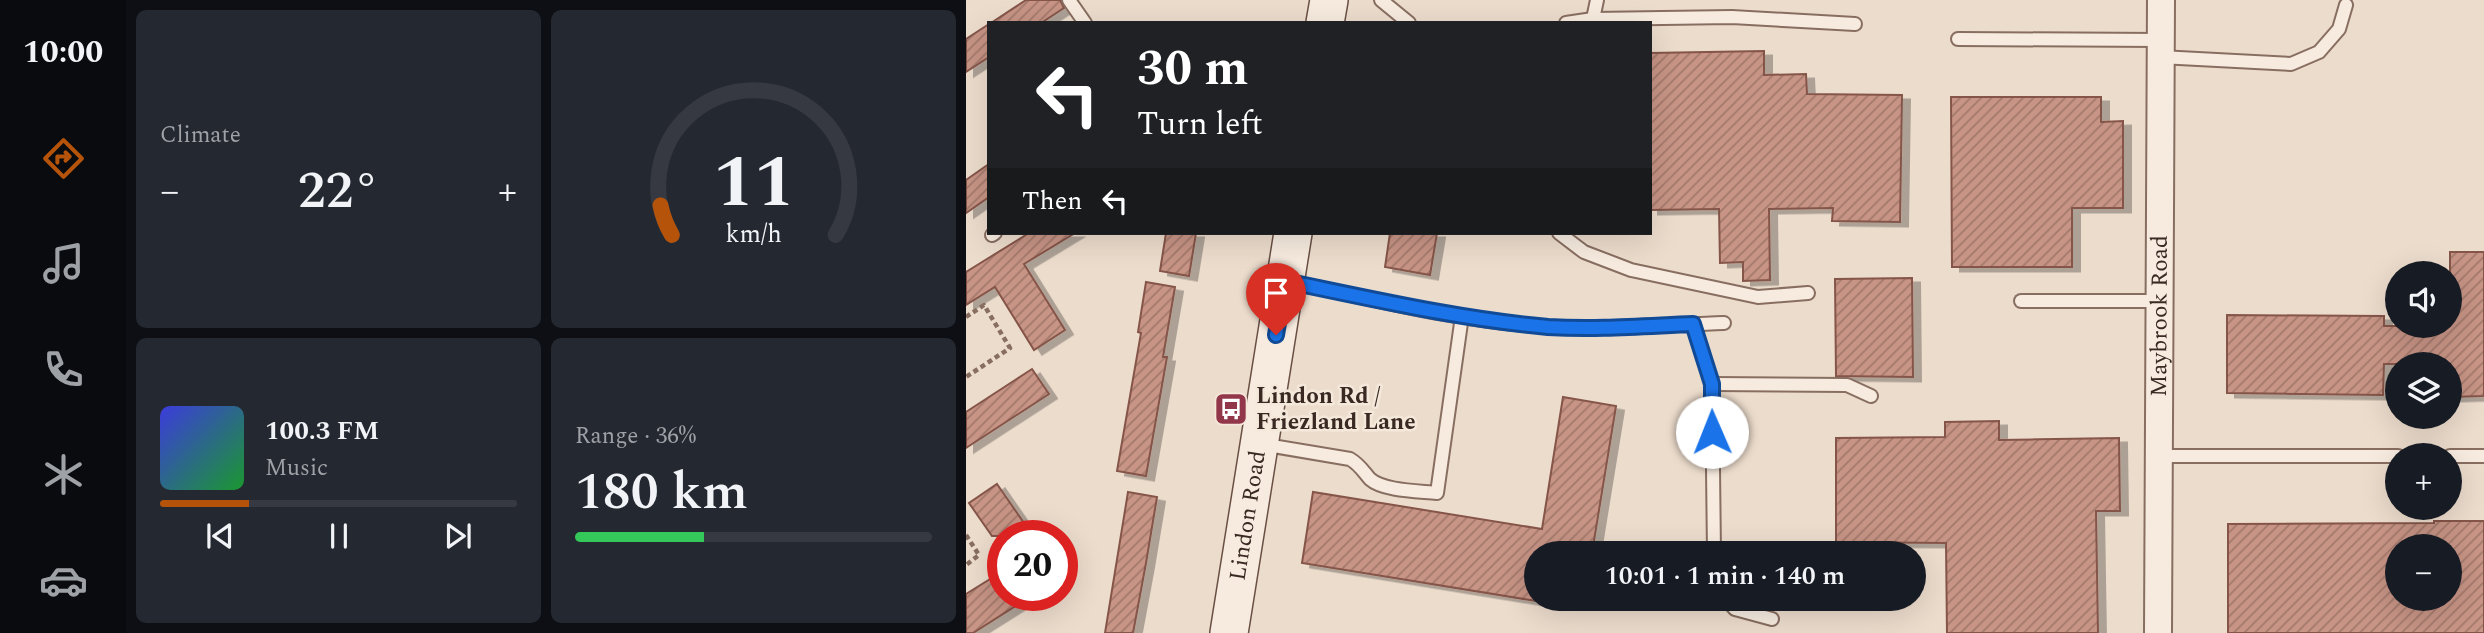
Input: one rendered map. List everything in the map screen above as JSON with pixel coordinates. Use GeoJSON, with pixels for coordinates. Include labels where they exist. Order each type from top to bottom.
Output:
{"type":"FeatureCollection","features":[{"type":"Feature","properties":{"kind":"main road"},"geometry":{"type":"LineString","coordinates":[[1325,21],[1329,0]]}},
{"type":"Feature","properties":{"kind":"main road","name":"Lindon Road"},"geometry":{"type":"LineString","coordinates":[[1230,633],[1293,235]]}},
{"type":"Feature","properties":{"kind":"street","name":"Maybrook Road"},"geometry":{"type":"LineString","coordinates":[[2158,633],[2161,0]]}},
{"type":"Feature","properties":{"kind":"lane"},"geometry":{"type":"LineString","coordinates":[[1069,0],[1084,21]]}},
{"type":"Feature","properties":{"kind":"lane"},"geometry":{"type":"LineString","coordinates":[[1381,0],[1407,21]]}},
{"type":"Feature","properties":{"kind":"lane"},"geometry":{"type":"LineString","coordinates":[[1593,19],[1598,0]]}},
{"type":"Feature","properties":{"kind":"lane"},"geometry":{"type":"LineString","coordinates":[[1958,39],[2160,49],[2291,64],[2319,52],[2339,29],[2346,5]]}},
{"type":"Feature","properties":{"kind":"lane"},"geometry":{"type":"LineString","coordinates":[[1580,21],[1732,17],[1855,24]]}},
{"type":"Feature","properties":{"kind":"lane"},"geometry":{"type":"LineString","coordinates":[[1562,235],[1584,252],[1631,270],[1758,297],[1808,293]]}},
{"type":"Feature","properties":{"kind":"lane"},"geometry":{"type":"LineString","coordinates":[[1285,281],[1462,316],[1551,327],[1724,323]]}},
{"type":"Feature","properties":{"kind":"lane"},"geometry":{"type":"LineString","coordinates":[[2021,301],[2159,301]]}},
{"type":"Feature","properties":{"kind":"lane"},"geometry":{"type":"LineString","coordinates":[[1258,444],[1350,459],[1360,465],[1372,481],[1399,489],[1437,493],[1462,316]]}},
{"type":"Feature","properties":{"kind":"lane"},"geometry":{"type":"LineString","coordinates":[[1693,324],[1712,384],[1714,541]]}},
{"type":"Feature","properties":{"kind":"lane"},"geometry":{"type":"LineString","coordinates":[[1712,384],[1847,385],[1871,396]]}},
{"type":"Feature","properties":{"kind":"lane"},"geometry":{"type":"LineString","coordinates":[[2159,456],[2385,456]]}},
{"type":"Feature","properties":{"kind":"lane"},"geometry":{"type":"LineString","coordinates":[[2462,456],[2484,457]]}},
{"type":"Feature","properties":{"kind":"lane"},"geometry":{"type":"LineString","coordinates":[[1742,611],[1772,619]]}},
{"type":"Feature","properties":{"kind":"path"},"geometry":{"type":"LineString","coordinates":[[966,317],[984,306],[1010,348],[966,377]]}},
{"type":"Feature","properties":{"kind":"path"},"geometry":{"type":"LineString","coordinates":[[966,535],[979,555],[966,565]]}},
{"type":"Feature","properties":{"kind":"building"},"geometry":{"type":"Polygon","coordinates":[[[1026,0],[1060,0],[1064,8],[1044,21],[994,21],[1026,0]]]}},
{"type":"Feature","properties":{"kind":"building"},"geometry":{"type":"Polygon","coordinates":[[[987,25],[987,58],[966,72],[966,39],[987,25]]]}},
{"type":"Feature","properties":{"kind":"building"},"geometry":{"type":"Polygon","coordinates":[[[1764,51],[1764,75],[1806,74],[1807,94],[1902,95],[1900,222],[1832,221],[1833,208],[1769,209],[1770,280],[1743,281],[1743,262],[1720,263],[1719,209],[1652,210],[1652,53],[1764,51]]]}},
{"type":"Feature","properties":{"kind":"building"},"geometry":{"type":"Polygon","coordinates":[[[1951,97],[2101,97],[2101,122],[2123,121],[2123,208],[2072,208],[2072,267],[1952,267],[1951,97]]]}},
{"type":"Feature","properties":{"kind":"building"},"geometry":{"type":"Polygon","coordinates":[[[987,165],[987,198],[966,213],[966,180],[987,165]]]}},
{"type":"Feature","properties":{"kind":"building"},"geometry":{"type":"Polygon","coordinates":[[[1026,235],[1072,235],[1024,264],[1065,330],[1034,350],[995,287],[966,305],[966,272],[1026,235]]]}},
{"type":"Feature","properties":{"kind":"building"},"geometry":{"type":"Polygon","coordinates":[[[1166,235],[1196,235],[1189,276],[1160,271],[1166,235]]]}},
{"type":"Feature","properties":{"kind":"building"},"geometry":{"type":"Polygon","coordinates":[[[1390,235],[1437,235],[1430,275],[1385,267],[1390,235]]]}},
{"type":"Feature","properties":{"kind":"building"},"geometry":{"type":"Polygon","coordinates":[[[2450,252],[2484,252],[2484,396],[2462,397],[2462,352],[2385,352],[2383,395],[2227,393],[2227,315],[2384,316],[2385,338],[2462,338],[2462,261],[2450,261],[2450,252]]]}},
{"type":"Feature","properties":{"kind":"building"},"geometry":{"type":"Polygon","coordinates":[[[1912,278],[1913,377],[1836,376],[1835,279],[1912,278]]]}},
{"type":"Feature","properties":{"kind":"building"},"geometry":{"type":"Polygon","coordinates":[[[1146,282],[1175,287],[1163,357],[1167,357],[1146,476],[1117,471],[1141,333],[1138,332],[1146,282]]]}},
{"type":"Feature","properties":{"kind":"building"},"geometry":{"type":"Polygon","coordinates":[[[1032,369],[1049,394],[966,448],[966,412],[1032,369]]]}},
{"type":"Feature","properties":{"kind":"building"},"geometry":{"type":"Polygon","coordinates":[[[1563,397],[1616,406],[1594,541],[1524,541],[1524,599],[1302,563],[1313,492],[1542,529],[1563,397]]]}},
{"type":"Feature","properties":{"kind":"building"},"geometry":{"type":"Polygon","coordinates":[[[1999,421],[1999,440],[2119,438],[2120,511],[2096,511],[2098,633],[1947,633],[1946,543],[1836,541],[1836,438],[1945,437],[1945,422],[1999,421]]]}},
{"type":"Feature","properties":{"kind":"building"},"geometry":{"type":"Polygon","coordinates":[[[997,484],[1022,520],[987,520],[987,529],[969,503],[997,484]]]}},
{"type":"Feature","properties":{"kind":"building"},"geometry":{"type":"Polygon","coordinates":[[[1128,492],[1157,497],[1133,633],[1105,633],[1128,492]]]}},
{"type":"Feature","properties":{"kind":"building"},"geometry":{"type":"Polygon","coordinates":[[[2484,521],[2484,633],[2228,633],[2228,524],[2484,521]]]}},
{"type":"Feature","properties":{"kind":"building"},"geometry":{"type":"Polygon","coordinates":[[[987,581],[987,611],[1008,611],[973,633],[966,633],[966,594],[987,581]]]}},
{"type":"Feature","properties":{"kind":"place","name":"Lindon Rd / Friezland Lane"},"geometry":{"type":"Point","coordinates":[1231,409]}},
{"type":"Feature","properties":{"kind":"route"},"geometry":{"type":"LineString","coordinates":[[1276,335],[1285,281],[1429,311],[1551,327],[1693,324],[1712,384],[1712,432]]}}]}
